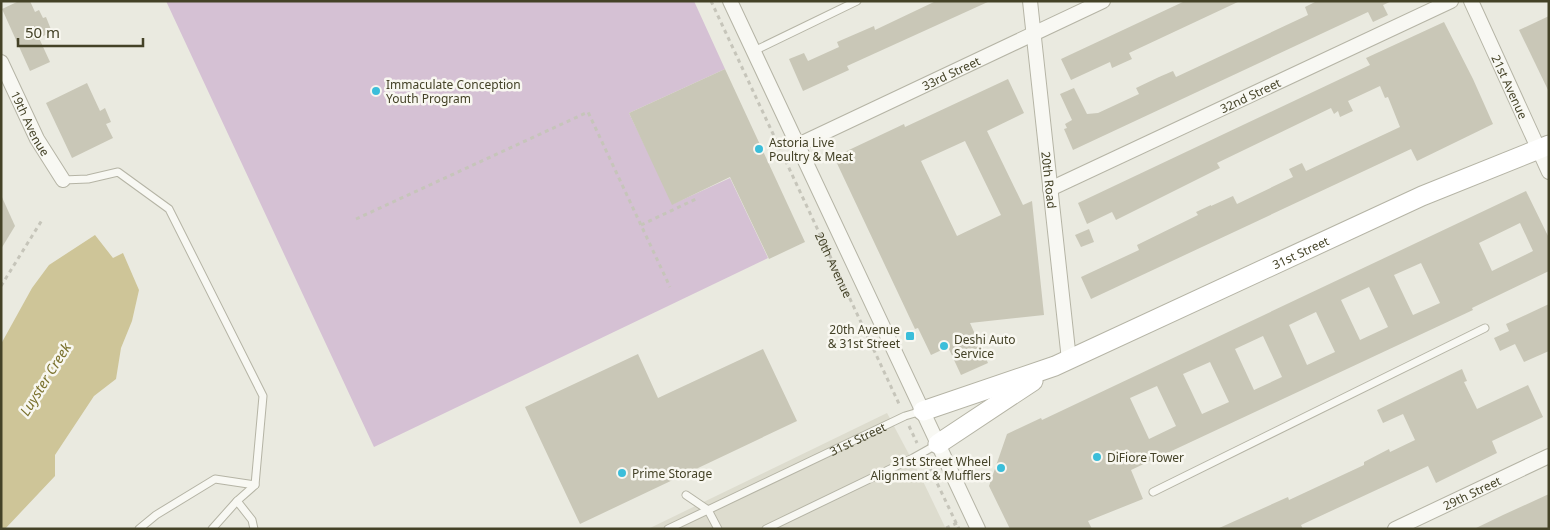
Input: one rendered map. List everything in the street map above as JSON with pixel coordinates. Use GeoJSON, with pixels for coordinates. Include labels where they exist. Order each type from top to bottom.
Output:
{"type":"FeatureCollection","features":[{"type":"Feature","properties":{"kind":"street","name":"20th Avenue"},"geometry":{"type":"LineString","coordinates":[[730,1],[843,243],[930,449],[978,529]]}},
{"type":"Feature","properties":{"kind":"street","name":"20th Road"},"geometry":{"type":"LineString","coordinates":[[1030,1],[1050,189],[1062,363]]}},
{"type":"Feature","properties":{"kind":"street","name":"33rd Street"},"geometry":{"type":"LineString","coordinates":[[798,145],[1103,1]]}},
{"type":"Feature","properties":{"kind":"street","name":"32nd Street"},"geometry":{"type":"LineString","coordinates":[[1050,189],[1451,1]]}},
{"type":"Feature","properties":{"kind":"street","name":"21st Avenue"},"geometry":{"type":"LineString","coordinates":[[1471,1],[1544,147],[1549,172]]}},
{"type":"Feature","properties":{"kind":"street","name":"19th Avenue"},"geometry":{"type":"LineString","coordinates":[[1,62],[37,139],[63,180]]}},
{"type":"Feature","properties":{"kind":"street","name":"31st Street"},"geometry":{"type":"LineString","coordinates":[[914,414],[1062,363],[1422,196],[1544,147]]}},
{"type":"Feature","properties":{"kind":"street","name":"31st Street"},"geometry":{"type":"LineString","coordinates":[[930,449],[1062,363]]}},
{"type":"Feature","properties":{"kind":"street","name":"29th Street"},"geometry":{"type":"LineString","coordinates":[[1395,529],[1549,456]]}},
{"type":"Feature","properties":{"kind":"lane"},"geometry":{"type":"LineString","coordinates":[[754,51],[857,1]]}},
{"type":"Feature","properties":{"kind":"lane"},"geometry":{"type":"LineString","coordinates":[[63,180],[88,179],[118,172],[169,209],[263,396],[255,485],[237,501],[212,529]]}},
{"type":"Feature","properties":{"kind":"lane"},"geometry":{"type":"LineString","coordinates":[[1153,492],[1485,328]]}},
{"type":"Feature","properties":{"kind":"lane","name":"31st Street"},"geometry":{"type":"LineString","coordinates":[[668,529],[914,414]]}},
{"type":"Feature","properties":{"kind":"lane","name":"31st Street"},"geometry":{"type":"LineString","coordinates":[[766,529],[930,449]]}},
{"type":"Feature","properties":{"kind":"lane"},"geometry":{"type":"LineString","coordinates":[[139,529],[156,515],[215,479],[255,485]]}},
{"type":"Feature","properties":{"kind":"lane"},"geometry":{"type":"LineString","coordinates":[[686,495],[708,510],[718,529]]}},
{"type":"Feature","properties":{"kind":"lane"},"geometry":{"type":"LineString","coordinates":[[237,501],[252,520],[254,529]]}},
{"type":"Feature","properties":{"kind":"path","name":"20th Avenue"},"geometry":{"type":"LineString","coordinates":[[711,1],[914,414],[930,449],[959,529]]}},
{"type":"Feature","properties":{"kind":"path"},"geometry":{"type":"LineString","coordinates":[[356,219],[588,112],[670,287]]}},
{"type":"Feature","properties":{"kind":"path"},"geometry":{"type":"LineString","coordinates":[[641,225],[698,198]]}},
{"type":"Feature","properties":{"kind":"path"},"geometry":{"type":"LineString","coordinates":[[1,286],[42,220]]}},
{"type":"Feature","properties":{"kind":"path"},"geometry":{"type":"LineString","coordinates":[[946,528],[960,521]]}},
{"type":"Feature","properties":{"kind":"shaded area"},"geometry":{"type":"Polygon","coordinates":[[[166,1],[694,1],[725,69],[629,113],[673,204],[730,178],[768,258],[374,447],[166,1]]]}},
{"type":"Feature","properties":{"kind":"shaded area"},"geometry":{"type":"Polygon","coordinates":[[[887,413],[946,529],[648,529],[887,413]]]}},
{"type":"Feature","properties":{"kind":"water","name":"Luyster Creek"},"geometry":{"type":"Polygon","coordinates":[[[95,235],[113,258],[123,253],[139,290],[132,321],[121,348],[116,379],[94,396],[55,455],[55,476],[5,529],[1,529],[1,344],[32,288],[49,265],[95,235]]]}},
{"type":"Feature","properties":{"kind":"building"},"geometry":{"type":"Polygon","coordinates":[[[19,1],[30,1],[35,12],[39,10],[43,18],[46,17],[52,32],[39,38],[50,62],[30,71],[2,9],[19,1]]]}},
{"type":"Feature","properties":{"kind":"building"},"geometry":{"type":"Polygon","coordinates":[[[936,1],[990,1],[847,66],[849,70],[803,91],[789,59],[804,53],[808,61],[839,47],[837,42],[874,26],[875,30],[936,1]]]}},
{"type":"Feature","properties":{"kind":"building"},"geometry":{"type":"Polygon","coordinates":[[[1185,1],[1240,1],[1129,53],[1132,59],[1112,68],[1110,62],[1071,80],[1061,59],[1185,1]]]}},
{"type":"Feature","properties":{"kind":"building"},"geometry":{"type":"Polygon","coordinates":[[[1317,1],[1392,1],[1383,5],[1388,15],[1373,22],[1368,12],[1073,150],[1064,129],[1067,128],[1065,124],[1072,120],[1060,94],[1074,88],[1087,114],[1098,113],[1139,94],[1136,88],[1159,77],[1173,71],[1176,77],[1308,15],[1305,7],[1317,1]]]}},
{"type":"Feature","properties":{"kind":"building"},"geometry":{"type":"Polygon","coordinates":[[[1549,16],[1549,92],[1519,30],[1549,16]]]}},
{"type":"Feature","properties":{"kind":"building"},"geometry":{"type":"Polygon","coordinates":[[[1444,22],[1493,124],[1417,161],[1411,149],[1091,299],[1081,277],[1139,250],[1137,245],[1198,215],[1196,212],[1233,196],[1237,204],[1293,177],[1289,169],[1302,163],[1306,171],[1400,127],[1388,97],[1385,98],[1380,86],[1348,101],[1353,111],[1340,117],[1338,111],[1334,114],[1331,108],[1217,163],[1220,168],[1116,220],[1112,212],[1087,224],[1078,203],[1370,65],[1366,58],[1444,22]]]}},
{"type":"Feature","properties":{"kind":"building"},"geometry":{"type":"Polygon","coordinates":[[[725,69],[805,242],[769,259],[730,177],[672,205],[629,113],[725,69]]]}},
{"type":"Feature","properties":{"kind":"building"},"geometry":{"type":"Polygon","coordinates":[[[1008,79],[1024,113],[987,131],[1023,205],[1032,201],[1044,315],[970,323],[988,363],[961,375],[948,347],[931,355],[918,328],[915,329],[834,157],[904,124],[905,127],[1008,79]],[[965,141],[921,161],[957,236],[1001,215],[965,141]]]}},
{"type":"Feature","properties":{"kind":"building"},"geometry":{"type":"Polygon","coordinates":[[[87,83],[100,111],[105,108],[111,122],[106,124],[113,138],[72,158],[46,103],[87,83]]]}},
{"type":"Feature","properties":{"kind":"building"},"geometry":{"type":"Polygon","coordinates":[[[1526,191],[1549,238],[1549,271],[1472,308],[1473,310],[1131,470],[1143,499],[1088,521],[1092,529],[1010,529],[989,486],[1007,434],[1041,418],[1042,420],[1526,191]],[[1520,223],[1479,243],[1492,271],[1533,251],[1520,223]],[[1421,263],[1394,275],[1413,315],[1440,303],[1421,263]],[[1369,287],[1341,300],[1360,340],[1388,327],[1369,287]],[[1316,312],[1289,325],[1307,365],[1335,352],[1316,312]],[[1263,336],[1235,349],[1254,390],[1282,377],[1263,336]],[[1210,362],[1183,374],[1202,414],[1229,402],[1210,362]],[[1157,386],[1130,398],[1149,439],[1176,426],[1157,386]]]}},
{"type":"Feature","properties":{"kind":"building"},"geometry":{"type":"Polygon","coordinates":[[[1,195],[15,226],[1,249],[1,195]]]}},
{"type":"Feature","properties":{"kind":"building"},"geometry":{"type":"Polygon","coordinates":[[[1089,229],[1094,242],[1081,247],[1075,235],[1089,229]]]}},
{"type":"Feature","properties":{"kind":"building"},"geometry":{"type":"Polygon","coordinates":[[[1549,304],[1549,351],[1524,362],[1515,344],[1500,351],[1494,338],[1509,331],[1506,324],[1549,304]]]}},
{"type":"Feature","properties":{"kind":"building","name":"Prime Storage"},"geometry":{"type":"Polygon","coordinates":[[[763,349],[797,421],[580,524],[525,407],[638,354],[658,398],[763,349]]]}},
{"type":"Feature","properties":{"kind":"building"},"geometry":{"type":"Polygon","coordinates":[[[1462,369],[1467,381],[1464,382],[1477,409],[1528,385],[1543,417],[1492,441],[1497,453],[1436,483],[1428,466],[1301,525],[1303,529],[1217,529],[1288,497],[1289,500],[1364,465],[1364,462],[1389,449],[1390,452],[1415,440],[1403,414],[1383,423],[1377,410],[1462,369]]]}},
{"type":"Feature","properties":{"kind":"building"},"geometry":{"type":"Polygon","coordinates":[[[1549,494],[1549,529],[1474,529],[1503,515],[1549,494]]]}},
{"type":"Feature","properties":{"kind":"place","name":"Immaculate Conception Youth Program"},"geometry":{"type":"Point","coordinates":[376,91]}},
{"type":"Feature","properties":{"kind":"place","name":"Astoria Live Poultry & Meat"},"geometry":{"type":"Point","coordinates":[759,149]}},
{"type":"Feature","properties":{"kind":"place","name":"20th Avenue & 31st Street"},"geometry":{"type":"Point","coordinates":[910,336]}},
{"type":"Feature","properties":{"kind":"place","name":"Deshi Auto Service"},"geometry":{"type":"Point","coordinates":[944,346]}},
{"type":"Feature","properties":{"kind":"place","name":"DiFiore Tower"},"geometry":{"type":"Point","coordinates":[1097,457]}},
{"type":"Feature","properties":{"kind":"place","name":"31st Street Wheel Alignment & Mufflers"},"geometry":{"type":"Point","coordinates":[1001,468]}},
{"type":"Feature","properties":{"kind":"place","name":"Prime Storage"},"geometry":{"type":"Point","coordinates":[622,473]}}]}
